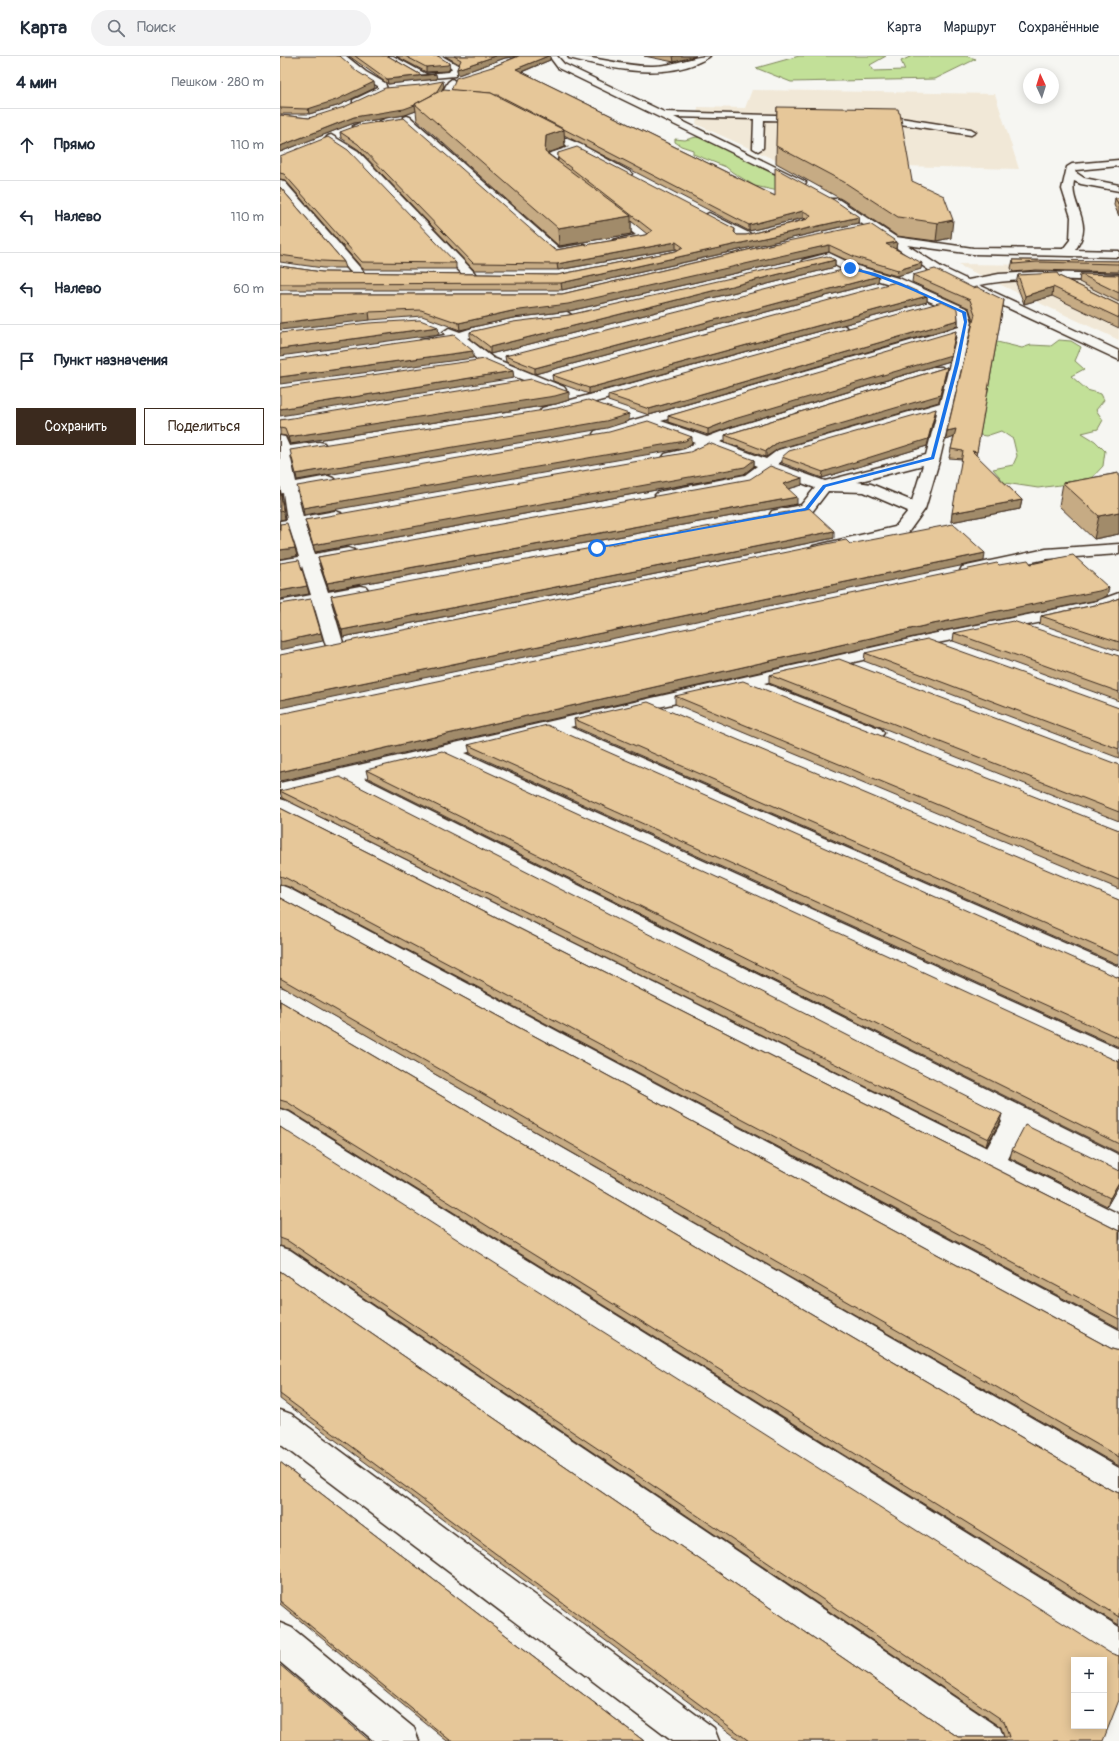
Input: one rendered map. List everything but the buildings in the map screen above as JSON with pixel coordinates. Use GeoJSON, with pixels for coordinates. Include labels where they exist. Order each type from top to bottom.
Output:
{"type":"FeatureCollection","features":[{"type":"Feature","properties":{"kind":"lane"},"geometry":{"type":"LineString","coordinates":[[341,56],[362,74],[382,85],[386,89],[348,105]]}},
{"type":"Feature","properties":{"kind":"lane"},"geometry":{"type":"LineString","coordinates":[[388,56],[425,77],[452,74],[456,67],[436,56]]}},
{"type":"Feature","properties":{"kind":"lane"},"geometry":{"type":"LineString","coordinates":[[553,56],[561,66],[781,171],[812,189]]}},
{"type":"Feature","properties":{"kind":"lane"},"geometry":{"type":"LineString","coordinates":[[572,56],[614,66],[662,68],[681,66],[706,56]]}},
{"type":"Feature","properties":{"kind":"lane"},"geometry":{"type":"LineString","coordinates":[[351,129],[400,120],[423,113],[444,97],[455,81],[422,87]]}},
{"type":"Feature","properties":{"kind":"lane"},"geometry":{"type":"LineString","coordinates":[[432,96],[444,97],[458,101]]}},
{"type":"Feature","properties":{"kind":"lane"},"geometry":{"type":"LineString","coordinates":[[412,102],[327,139],[354,153],[470,275]]}},
{"type":"Feature","properties":{"kind":"lane"},"geometry":{"type":"LineString","coordinates":[[660,114],[815,118]]}},
{"type":"Feature","properties":{"kind":"lane"},"geometry":{"type":"LineString","coordinates":[[758,148],[759,117]]}},
{"type":"Feature","properties":{"kind":"lane"},"geometry":{"type":"LineString","coordinates":[[863,119],[894,120],[971,132]]}},
{"type":"Feature","properties":{"kind":"lane"},"geometry":{"type":"LineString","coordinates":[[400,120],[557,252],[594,246]]}},
{"type":"Feature","properties":{"kind":"lane"},"geometry":{"type":"LineString","coordinates":[[557,136],[634,177]]}},
{"type":"Feature","properties":{"kind":"lane"},"geometry":{"type":"LineString","coordinates":[[575,184],[552,166],[552,156],[578,147]]}},
{"type":"Feature","properties":{"kind":"lane"},"geometry":{"type":"LineString","coordinates":[[1066,253],[1076,240],[1077,217],[1067,189],[1072,167],[1119,163]]}},
{"type":"Feature","properties":{"kind":"lane"},"geometry":{"type":"LineString","coordinates":[[1070,173],[1082,181],[1119,188]]}},
{"type":"Feature","properties":{"kind":"lane"},"geometry":{"type":"LineString","coordinates":[[282,179],[358,273]]}},
{"type":"Feature","properties":{"kind":"lane"},"geometry":{"type":"LineString","coordinates":[[825,196],[937,270],[1119,356]]}},
{"type":"Feature","properties":{"kind":"lane"},"geometry":{"type":"LineString","coordinates":[[596,199],[644,237],[608,243]]}},
{"type":"Feature","properties":{"kind":"lane"},"geometry":{"type":"LineString","coordinates":[[698,210],[747,236]]}},
{"type":"Feature","properties":{"kind":"lane"},"geometry":{"type":"LineString","coordinates":[[855,229],[870,226]]}},
{"type":"Feature","properties":{"kind":"lane"},"geometry":{"type":"LineString","coordinates":[[733,240],[761,233]]}},
{"type":"Feature","properties":{"kind":"lane"},"geometry":{"type":"LineString","coordinates":[[890,238],[949,249],[974,251],[1119,254]]}},
{"type":"Feature","properties":{"kind":"lane"},"geometry":{"type":"LineString","coordinates":[[791,266],[829,257],[850,268],[898,282],[943,302],[964,312],[966,322],[933,458],[918,509],[901,531],[807,551]]}},
{"type":"Feature","properties":{"kind":"lane"},"geometry":{"type":"LineString","coordinates":[[834,272],[850,268]]}},
{"type":"Feature","properties":{"kind":"lane"},"geometry":{"type":"LineString","coordinates":[[875,288],[937,270]]}},
{"type":"Feature","properties":{"kind":"lane"},"geometry":{"type":"LineString","coordinates":[[344,273],[373,274]]}},
{"type":"Feature","properties":{"kind":"lane"},"geometry":{"type":"LineString","coordinates":[[455,275],[485,275]]}},
{"type":"Feature","properties":{"kind":"lane"},"geometry":{"type":"LineString","coordinates":[[968,284],[999,278],[1036,276],[1057,278],[1119,278]]}},
{"type":"Feature","properties":{"kind":"lane"},"geometry":{"type":"LineString","coordinates":[[1057,278],[1078,288]]}},
{"type":"Feature","properties":{"kind":"lane"},"geometry":{"type":"LineString","coordinates":[[920,308],[943,302]]}},
{"type":"Feature","properties":{"kind":"lane"},"geometry":{"type":"LineString","coordinates":[[412,344],[458,337],[485,328],[528,319],[577,314]]}},
{"type":"Feature","properties":{"kind":"lane"},"geometry":{"type":"LineString","coordinates":[[533,413],[557,409],[860,325]]}},
{"type":"Feature","properties":{"kind":"lane"},"geometry":{"type":"LineString","coordinates":[[434,327],[458,337],[488,361],[534,381],[609,408]]}},
{"type":"Feature","properties":{"kind":"lane"},"geometry":{"type":"LineString","coordinates":[[586,437],[609,433],[964,329]]}},
{"type":"Feature","properties":{"kind":"lane"},"geometry":{"type":"LineString","coordinates":[[472,363],[488,361],[511,355]]}},
{"type":"Feature","properties":{"kind":"lane"},"geometry":{"type":"LineString","coordinates":[[658,459],[690,453],[708,442],[736,431],[957,364]]}},
{"type":"Feature","properties":{"kind":"lane"},"geometry":{"type":"LineString","coordinates":[[511,384],[534,381],[556,374]]}},
{"type":"Feature","properties":{"kind":"lane"},"geometry":{"type":"LineString","coordinates":[[649,497],[750,479],[783,453],[945,406]]}},
{"type":"Feature","properties":{"kind":"lane"},"geometry":{"type":"LineString","coordinates":[[624,413],[708,442],[824,486],[866,487],[918,509]]}},
{"type":"Feature","properties":{"kind":"lane"},"geometry":{"type":"LineString","coordinates":[[329,444],[281,448],[285,488],[335,646]]}},
{"type":"Feature","properties":{"kind":"lane"},"geometry":{"type":"LineString","coordinates":[[760,518],[806,509],[824,486],[933,458]]}},
{"type":"Feature","properties":{"kind":"lane"},"geometry":{"type":"LineString","coordinates":[[285,488],[344,478]]}},
{"type":"Feature","properties":{"kind":"lane"},"geometry":{"type":"LineString","coordinates":[[280,526],[351,513]]}},
{"type":"Feature","properties":{"kind":"lane"},"geometry":{"type":"LineString","coordinates":[[951,574],[1046,554],[1119,549]]}},
{"type":"Feature","properties":{"kind":"lane"},"geometry":{"type":"LineString","coordinates":[[280,565],[363,550]]}},
{"type":"Feature","properties":{"kind":"lane"},"geometry":{"type":"LineString","coordinates":[[280,606],[376,588]]}},
{"type":"Feature","properties":{"kind":"lane"},"geometry":{"type":"LineString","coordinates":[[280,790],[447,752],[550,726],[652,704],[927,640],[1113,605]]}},
{"type":"Feature","properties":{"kind":"lane"},"geometry":{"type":"LineString","coordinates":[[1013,623],[1043,633]]}},
{"type":"Feature","properties":{"kind":"lane"},"geometry":{"type":"LineString","coordinates":[[927,640],[956,651]]}},
{"type":"Feature","properties":{"kind":"lane"},"geometry":{"type":"LineString","coordinates":[[840,660],[869,671]]}},
{"type":"Feature","properties":{"kind":"lane"},"geometry":{"type":"LineString","coordinates":[[745,682],[892,740]]}},
{"type":"Feature","properties":{"kind":"lane"},"geometry":{"type":"LineString","coordinates":[[652,704],[681,716]]}},
{"type":"Feature","properties":{"kind":"lane"},"geometry":{"type":"LineString","coordinates":[[550,726],[1119,977]]}},
{"type":"Feature","properties":{"kind":"lane"},"geometry":{"type":"LineString","coordinates":[[447,752],[1119,1060]]}},
{"type":"Feature","properties":{"kind":"lane"},"geometry":{"type":"LineString","coordinates":[[344,776],[1119,1168]]}},
{"type":"Feature","properties":{"kind":"lane"},"geometry":{"type":"LineString","coordinates":[[280,806],[1119,1228]]}},
{"type":"Feature","properties":{"kind":"lane"},"geometry":{"type":"LineString","coordinates":[[280,892],[1119,1345]]}},
{"type":"Feature","properties":{"kind":"lane"},"geometry":{"type":"LineString","coordinates":[[280,996],[1119,1485]]}},
{"type":"Feature","properties":{"kind":"lane"},"geometry":{"type":"LineString","coordinates":[[992,1163],[1017,1116]]}},
{"type":"Feature","properties":{"kind":"lane"},"geometry":{"type":"LineString","coordinates":[[280,1119],[1119,1646]]}},
{"type":"Feature","properties":{"kind":"lane"},"geometry":{"type":"LineString","coordinates":[[280,1259],[987,1741]]}},
{"type":"Feature","properties":{"kind":"lane"},"geometry":{"type":"LineString","coordinates":[[280,1426],[702,1741]]}},
{"type":"Feature","properties":{"kind":"lane"},"geometry":{"type":"LineString","coordinates":[[280,1640],[401,1741]]}},
{"type":"Feature","properties":{"kind":"shaded area"},"geometry":{"type":"Polygon","coordinates":[[[752,90],[995,94],[1019,169],[782,163],[696,124],[698,107],[745,108],[752,90]]]}},
{"type":"Feature","properties":{"kind":"shaded area"},"geometry":{"type":"Polygon","coordinates":[[[956,264],[1119,266],[1119,340],[956,264]]]}},
{"type":"Feature","properties":{"kind":"green space"},"geometry":{"type":"Polygon","coordinates":[[[799,56],[886,56],[870,65],[874,71],[905,70],[901,61],[912,56],[966,56],[976,59],[935,79],[791,82],[756,68],[799,56]]]}},
{"type":"Feature","properties":{"kind":"green space"},"geometry":{"type":"Polygon","coordinates":[[[696,137],[709,139],[749,159],[761,168],[781,174],[778,191],[755,186],[726,167],[693,154],[693,150],[681,146],[675,142],[675,139],[685,140],[696,137]]]}},
{"type":"Feature","properties":{"kind":"green space"},"geometry":{"type":"Polygon","coordinates":[[[1059,340],[1071,341],[1081,347],[1075,361],[1084,369],[1071,376],[1087,390],[1101,394],[1104,400],[1096,410],[1103,420],[1098,429],[1082,433],[1095,441],[1105,451],[1103,466],[1089,481],[1038,488],[1005,483],[993,469],[1013,465],[1017,456],[1013,439],[1001,431],[986,436],[967,433],[993,341],[1022,348],[1031,345],[1051,346],[1059,340]]]}},
{"type":"Feature","properties":{"kind":"route"},"geometry":{"type":"LineString","coordinates":[[597,548],[806,509],[824,486],[933,458],[966,322],[964,312],[898,282],[850,268]]}}]}
